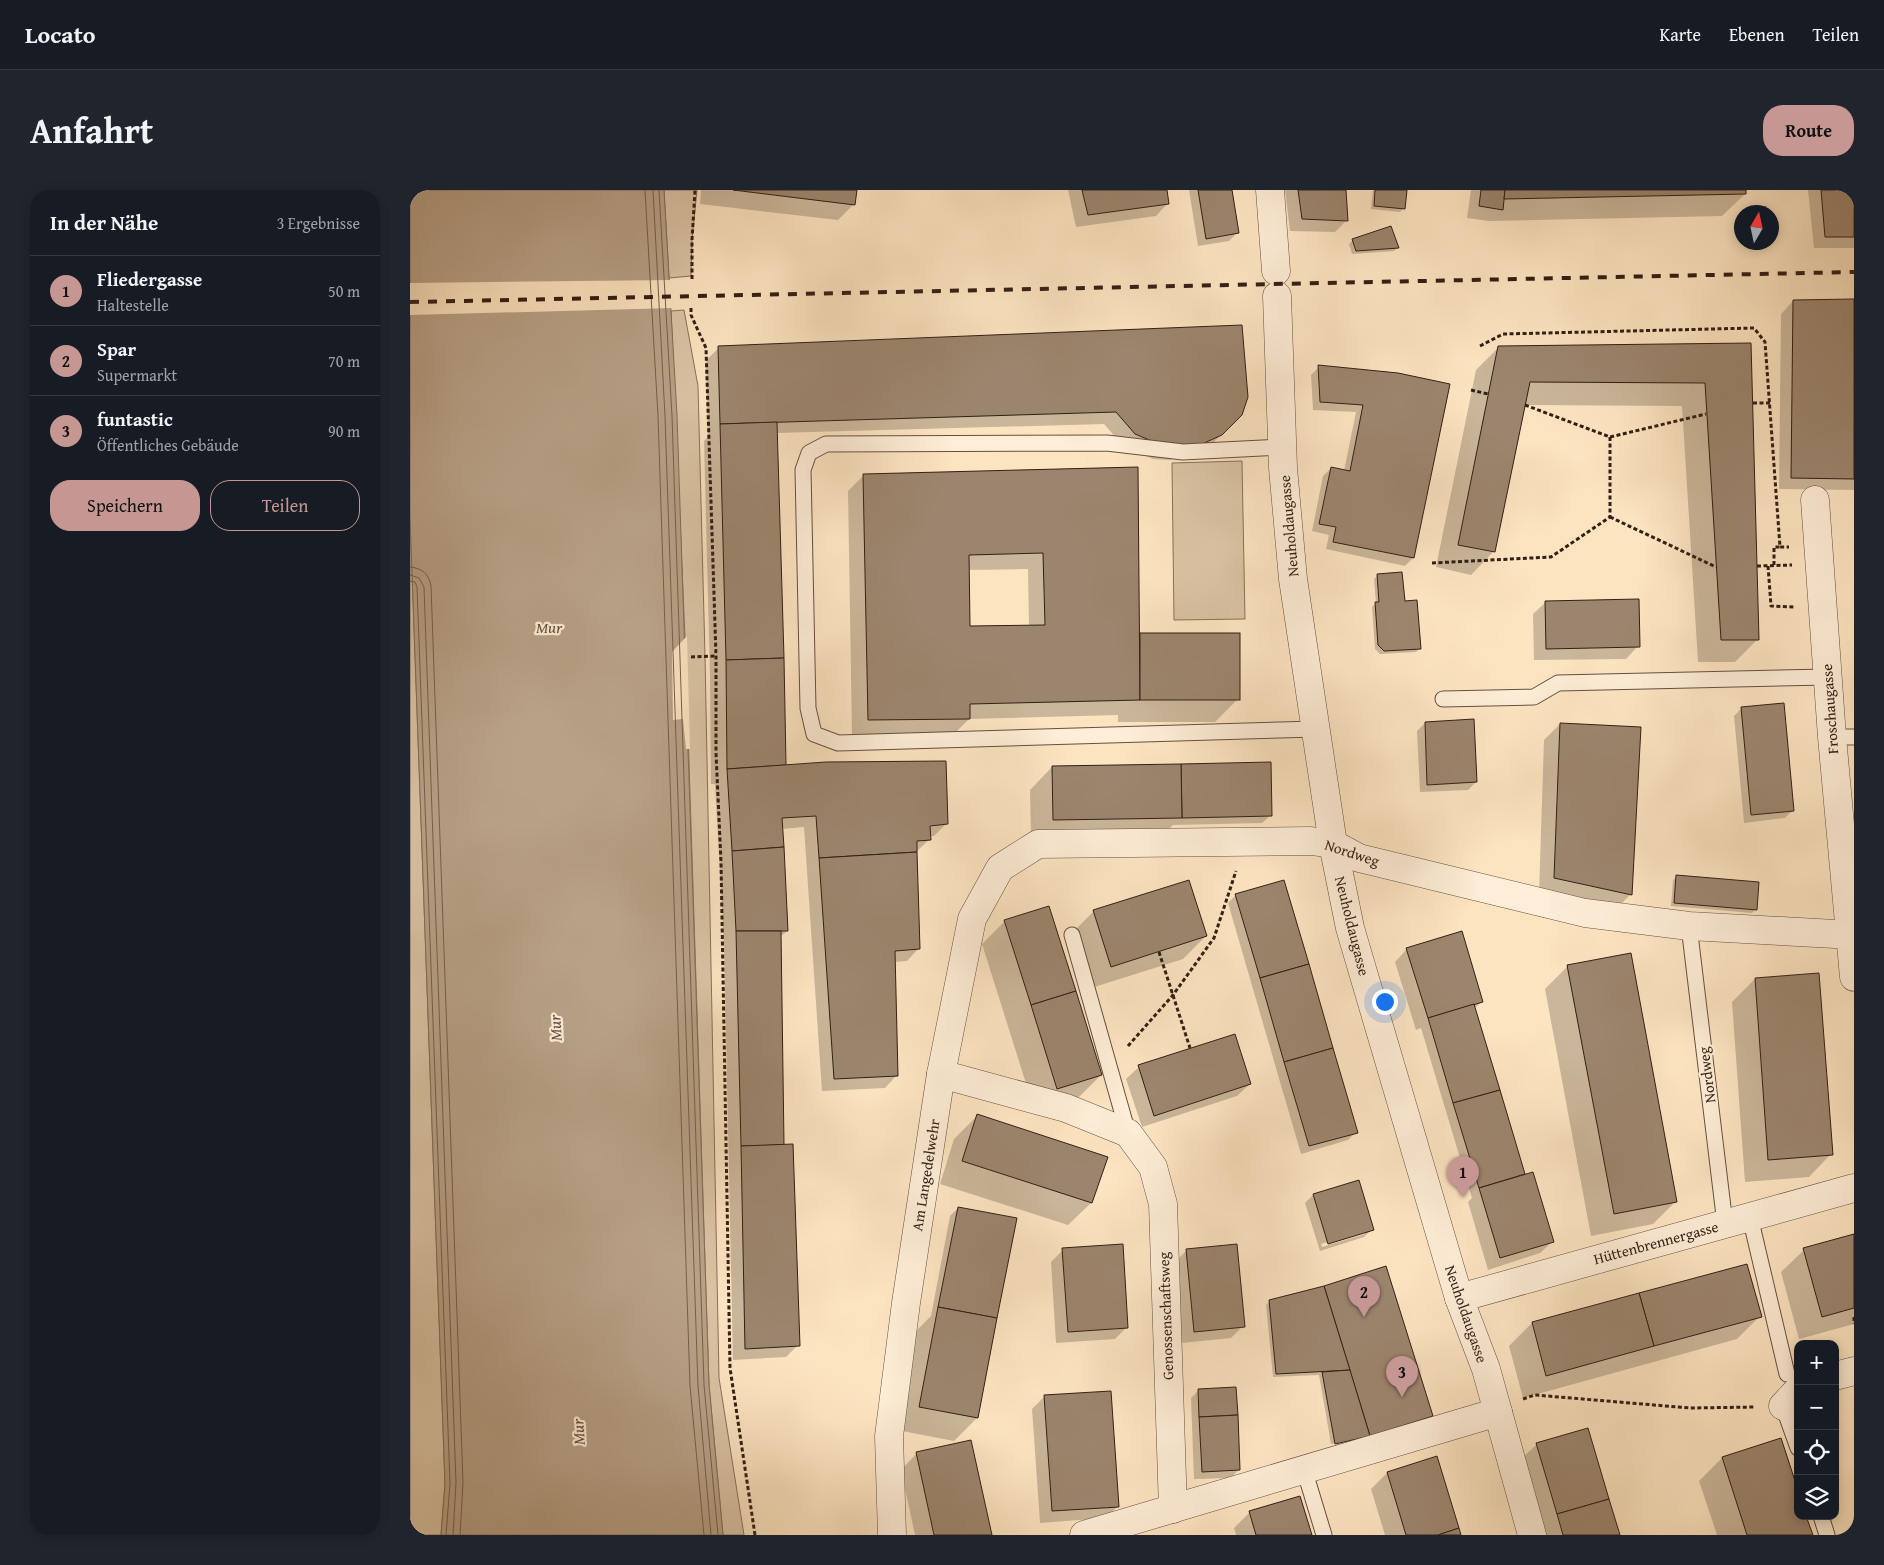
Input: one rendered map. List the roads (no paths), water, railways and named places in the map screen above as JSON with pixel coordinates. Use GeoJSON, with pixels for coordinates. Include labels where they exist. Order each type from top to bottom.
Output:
{"type":"FeatureCollection","features":[{"type":"Feature","properties":{"kind":"street","name":"Neuholdaugasse"},"geometry":{"type":"LineString","coordinates":[[1270,190],[1277,283],[1282,447],[1293,579],[1333,844],[1350,928],[1459,1298],[1486,1369],[1509,1406],[1532,1535]]}},
{"type":"Feature","properties":{"kind":"street","name":"Froschaugasse"},"geometry":{"type":"LineString","coordinates":[[1815,500],[1828,677],[1843,737],[1854,977]]}},
{"type":"Feature","properties":{"kind":"street","name":"Nordweg"},"geometry":{"type":"LineString","coordinates":[[1038,844],[1305,841],[1333,844],[1359,858],[1585,913],[1689,926],[1852,936]]}},
{"type":"Feature","properties":{"kind":"street","name":"Am Langedelwehr"},"geometry":{"type":"LineString","coordinates":[[892,1535],[889,1436],[941,1074],[972,919],[1000,868],[1038,844]]}},
{"type":"Feature","properties":{"kind":"street"},"geometry":{"type":"LineString","coordinates":[[941,1074],[1066,1108],[1128,1133]]}},
{"type":"Feature","properties":{"kind":"street","name":"Genossenschaftsweg"},"geometry":{"type":"LineString","coordinates":[[1128,1133],[1153,1166],[1162,1204],[1173,1509]]}},
{"type":"Feature","properties":{"kind":"street","name":"Hüttenbrennergasse"},"geometry":{"type":"LineString","coordinates":[[1459,1298],[1854,1188]]}},
{"type":"Feature","properties":{"kind":"street"},"geometry":{"type":"LineString","coordinates":[[1839,1375],[1854,1371]]}},
{"type":"Feature","properties":{"kind":"street"},"geometry":{"type":"LineString","coordinates":[[1084,1535],[1130,1529],[1173,1509],[1509,1406]]}},
{"type":"Feature","properties":{"kind":"lane"},"geometry":{"type":"LineString","coordinates":[[1282,447],[1183,452],[1106,443],[826,444],[809,453],[803,470],[808,708],[814,734],[838,743],[1316,728]]}},
{"type":"Feature","properties":{"kind":"lane"},"geometry":{"type":"LineString","coordinates":[[1443,699],[1534,697],[1558,683],[1828,677]]}},
{"type":"Feature","properties":{"kind":"lane","name":"Nordweg"},"geometry":{"type":"LineString","coordinates":[[1689,926],[1738,1221],[1790,1390],[1796,1430]]}},
{"type":"Feature","properties":{"kind":"lane","name":"Genossenschaftsweg"},"geometry":{"type":"LineString","coordinates":[[1072,935],[1128,1133]]}},
{"type":"Feature","properties":{"kind":"lane"},"geometry":{"type":"LineString","coordinates":[[1304,1470],[1324,1535]]}},
{"type":"Feature","properties":{"kind":"lane"},"geometry":{"type":"LineString","coordinates":[[1822,1520],[1827,1535]]}},
{"type":"Feature","properties":{"kind":"water","name":"Mur"},"geometry":{"type":"Polygon","coordinates":[[[410,190],[664,190],[677,415],[709,1385],[723,1535],[441,1535],[445,1484],[410,517],[410,190]]]}},
{"type":"Feature","properties":{"kind":"railway"},"geometry":{"type":"LineString","coordinates":[[410,302],[1854,272]]}},
{"type":"Feature","properties":{"kind":"place","name":"Fliedergasse"},"geometry":{"type":"Point","coordinates":[1463,1197]}},
{"type":"Feature","properties":{"kind":"place","name":"Spar"},"geometry":{"type":"Point","coordinates":[1364,1317]}},
{"type":"Feature","properties":{"kind":"place","name":"funtastic"},"geometry":{"type":"Point","coordinates":[1402,1397]}}]}
